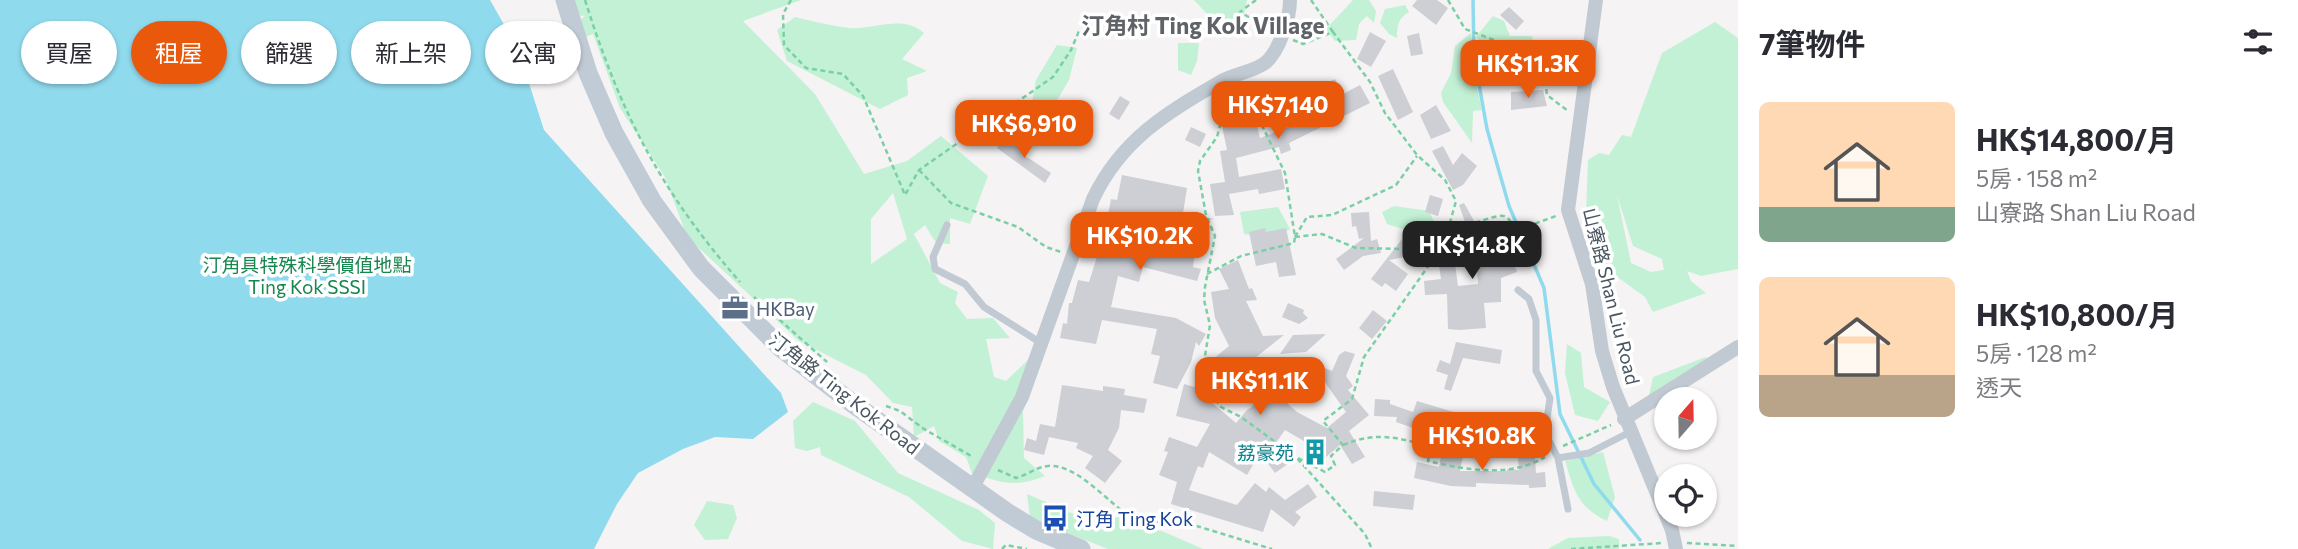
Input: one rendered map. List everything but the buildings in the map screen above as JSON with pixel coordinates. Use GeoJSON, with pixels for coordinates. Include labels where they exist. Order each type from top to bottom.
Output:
{"type":"FeatureCollection","features":[{"type":"Feature","properties":{"kind":"main road","name":"汀角路 Ting Kok Road"},"geometry":{"type":"LineString","coordinates":[[565,0],[588,73],[614,133],[652,201],[701,268],[781,348],[852,404],[972,489],[1036,530],[1081,549]]}},
{"type":"Feature","properties":{"kind":"street"},"geometry":{"type":"LineString","coordinates":[[972,489],[1022,397],[1093,199],[1116,158],[1142,133],[1222,80],[1265,63],[1282,36],[1290,13],[1290,0]]}},
{"type":"Feature","properties":{"kind":"street","name":"山寮路 Shan Liu Road"},"geometry":{"type":"LineString","coordinates":[[1594,1],[1569,211],[1592,284],[1602,351],[1627,426],[1672,530],[1675,545]]}},
{"type":"Feature","properties":{"kind":"street"},"geometry":{"type":"LineString","coordinates":[[1627,426],[1738,347]]}},
{"type":"Feature","properties":{"kind":"lane"},"geometry":{"type":"LineString","coordinates":[[947,225],[933,257],[935,269],[965,284],[984,307],[1042,343]]}},
{"type":"Feature","properties":{"kind":"lane"},"geometry":{"type":"LineString","coordinates":[[1518,290],[1529,299],[1536,320],[1536,371],[1550,398],[1545,433],[1555,455],[1568,509]]}},
{"type":"Feature","properties":{"kind":"lane"},"geometry":{"type":"LineString","coordinates":[[1555,455],[1589,453],[1627,426]]}},
{"type":"Feature","properties":{"kind":"path"},"geometry":{"type":"LineString","coordinates":[[585,0],[620,99],[652,163],[685,216],[744,287]]}},
{"type":"Feature","properties":{"kind":"path"},"geometry":{"type":"LineString","coordinates":[[791,0],[783,14],[784,46],[806,68],[843,74],[863,96],[905,195],[919,170],[1053,77],[1071,50],[1079,31]]}},
{"type":"Feature","properties":{"kind":"path"},"geometry":{"type":"LineString","coordinates":[[1256,0],[1240,12],[1282,36],[1303,44],[1333,32]]}},
{"type":"Feature","properties":{"kind":"path"},"geometry":{"type":"LineString","coordinates":[[1311,0],[1370,82],[1385,113],[1417,155],[1446,180],[1456,201],[1444,244],[1364,357],[1352,399],[1323,421],[1343,445]]}},
{"type":"Feature","properties":{"kind":"path"},"geometry":{"type":"LineString","coordinates":[[1448,0],[1465,29],[1528,53],[1543,65],[1547,95],[1581,121]]}},
{"type":"Feature","properties":{"kind":"path"},"geometry":{"type":"LineString","coordinates":[[1222,80],[1222,118],[1217,137],[1198,166],[1206,215],[1215,236],[1204,300],[1210,325],[1205,356],[1208,384],[1221,407],[1241,417],[1296,457],[1325,472],[1335,465],[1331,456],[1343,445],[1362,438],[1388,436],[1432,446],[1427,461],[1480,471],[1535,463],[1555,455],[1564,445],[1581,438],[1627,426]]}},
{"type":"Feature","properties":{"kind":"path"},"geometry":{"type":"LineString","coordinates":[[1207,274],[1241,256],[1294,243],[1295,237],[1285,173],[1255,111],[1222,118]]}},
{"type":"Feature","properties":{"kind":"path"},"geometry":{"type":"LineString","coordinates":[[1295,237],[1307,217],[1332,215],[1396,185],[1417,155]]}},
{"type":"Feature","properties":{"kind":"path"},"geometry":{"type":"LineString","coordinates":[[919,170],[951,204],[1018,227],[1046,247],[1072,256]]}},
{"type":"Feature","properties":{"kind":"path"},"geometry":{"type":"LineString","coordinates":[[1450,223],[1459,226],[1473,225],[1499,215],[1505,216],[1517,230],[1569,211]]}},
{"type":"Feature","properties":{"kind":"path"},"geometry":{"type":"LineString","coordinates":[[1295,237],[1322,234],[1356,248],[1404,249],[1415,240],[1444,244]]}},
{"type":"Feature","properties":{"kind":"path"},"geometry":{"type":"LineString","coordinates":[[753,295],[822,355],[831,367]]}},
{"type":"Feature","properties":{"kind":"path"},"geometry":{"type":"LineString","coordinates":[[885,405],[1016,478],[1043,467],[1060,467],[1074,474],[1137,521],[1148,523],[1177,520],[1272,549]]}},
{"type":"Feature","properties":{"kind":"path"},"geometry":{"type":"LineString","coordinates":[[1296,457],[1365,534],[1372,549]]}},
{"type":"Feature","properties":{"kind":"path"},"geometry":{"type":"LineString","coordinates":[[1002,549],[1006,545],[1027,549]]}},
{"type":"Feature","properties":{"kind":"path"},"geometry":{"type":"LineString","coordinates":[[1572,549],[1738,545]]}},
{"type":"Feature","properties":{"kind":"green space"},"geometry":{"type":"Polygon","coordinates":[[[572,0],[801,0],[743,21],[815,94],[864,174],[907,161],[941,136],[988,176],[970,224],[950,218],[950,244],[936,243],[925,225],[914,234],[940,283],[958,292],[955,303],[967,319],[993,318],[1010,338],[986,339],[994,377],[1006,381],[1030,358],[1042,358],[1023,411],[1024,458],[1045,476],[1016,483],[992,479],[972,473],[966,457],[939,441],[934,426],[914,437],[912,407],[893,403],[866,375],[799,341],[687,237],[665,177],[620,108],[593,34],[583,38],[579,21],[585,16],[575,15],[572,0]],[[893,193],[871,219],[871,264],[907,239],[893,193]]]}},
{"type":"Feature","properties":{"kind":"green space"},"geometry":{"type":"Polygon","coordinates":[[[1194,0],[1247,0],[1243,20],[1238,22],[1242,31],[1237,36],[1218,27],[1217,18],[1211,18],[1194,0]]]}},
{"type":"Feature","properties":{"kind":"green space"},"geometry":{"type":"Polygon","coordinates":[[[1353,0],[1369,0],[1376,11],[1374,23],[1367,16],[1359,24],[1356,40],[1335,41],[1326,29],[1353,0]]]}},
{"type":"Feature","properties":{"kind":"green space"},"geometry":{"type":"Polygon","coordinates":[[[1405,5],[1409,12],[1399,23],[1397,38],[1389,34],[1380,23],[1385,9],[1405,5]]]}},
{"type":"Feature","properties":{"kind":"green space"},"geometry":{"type":"Polygon","coordinates":[[[1493,16],[1504,21],[1510,36],[1532,36],[1535,49],[1558,52],[1552,58],[1533,54],[1517,71],[1503,58],[1496,57],[1476,37],[1493,16]]]}},
{"type":"Feature","properties":{"kind":"green space"},"geometry":{"type":"Polygon","coordinates":[[[795,17],[849,28],[888,24],[916,27],[924,33],[902,59],[927,71],[907,78],[908,95],[880,109],[787,61],[777,30],[795,17]]]}},
{"type":"Feature","properties":{"kind":"green space"},"geometry":{"type":"Polygon","coordinates":[[[1715,22],[1738,38],[1738,269],[1701,276],[1687,271],[1691,281],[1706,293],[1653,312],[1645,297],[1609,271],[1586,215],[1588,160],[1599,153],[1609,155],[1622,135],[1631,137],[1662,53],[1715,22]],[[1617,195],[1631,263],[1651,272],[1664,270],[1662,259],[1633,246],[1617,195]]]}},
{"type":"Feature","properties":{"kind":"green space"},"geometry":{"type":"Polygon","coordinates":[[[1471,33],[1482,110],[1473,111],[1472,143],[1443,102],[1441,93],[1451,73],[1455,46],[1471,33]]]}},
{"type":"Feature","properties":{"kind":"green space"},"geometry":{"type":"Polygon","coordinates":[[[1178,43],[1199,43],[1197,61],[1191,75],[1178,70],[1178,43]]]}},
{"type":"Feature","properties":{"kind":"green space"},"geometry":{"type":"Polygon","coordinates":[[[1057,45],[1077,48],[1069,80],[1050,112],[1031,108],[1036,80],[1057,45]]]}},
{"type":"Feature","properties":{"kind":"green space"},"geometry":{"type":"Polygon","coordinates":[[[1394,206],[1429,211],[1441,236],[1425,236],[1387,224],[1382,212],[1394,206]]]}},
{"type":"Feature","properties":{"kind":"green space"},"geometry":{"type":"Polygon","coordinates":[[[1278,207],[1290,229],[1273,239],[1244,234],[1240,212],[1278,207]]]}},
{"type":"Feature","properties":{"kind":"green space"},"geometry":{"type":"Polygon","coordinates":[[[1504,236],[1514,237],[1516,247],[1481,261],[1456,250],[1452,245],[1504,236]]]}},
{"type":"Feature","properties":{"kind":"green space"},"geometry":{"type":"Polygon","coordinates":[[[1567,344],[1581,353],[1584,387],[1610,402],[1598,421],[1575,415],[1565,373],[1567,344]]]}},
{"type":"Feature","properties":{"kind":"green space"},"geometry":{"type":"Polygon","coordinates":[[[1706,357],[1709,361],[1664,387],[1654,387],[1654,393],[1649,396],[1653,377],[1706,357]]]}},
{"type":"Feature","properties":{"kind":"green space"},"geometry":{"type":"Polygon","coordinates":[[[813,402],[855,421],[898,473],[979,510],[995,523],[993,549],[962,541],[909,497],[821,455],[820,447],[807,451],[795,448],[793,421],[813,402]]]}},
{"type":"Feature","properties":{"kind":"green space"},"geometry":{"type":"Polygon","coordinates":[[[1603,452],[1615,497],[1607,521],[1589,510],[1578,497],[1565,461],[1603,452]]]}},
{"type":"Feature","properties":{"kind":"green space"},"geometry":{"type":"Polygon","coordinates":[[[1027,494],[1076,515],[1106,532],[1109,524],[1118,515],[1139,529],[1162,531],[1203,549],[1108,549],[1030,518],[1027,494]]]}},
{"type":"Feature","properties":{"kind":"green space"},"geometry":{"type":"Polygon","coordinates":[[[707,501],[733,505],[737,518],[728,539],[705,540],[694,525],[707,501]]]}},
{"type":"Feature","properties":{"kind":"green space"},"geometry":{"type":"Polygon","coordinates":[[[1609,536],[1619,539],[1619,549],[1548,549],[1568,538],[1609,536]]]}},
{"type":"Feature","properties":{"kind":"water","name":"汀角具特殊科學價值地點 Ting Kok SSSI"},"geometry":{"type":"Polygon","coordinates":[[[0,0],[490,0],[502,21],[485,21],[485,84],[529,84],[544,130],[781,393],[788,412],[753,439],[715,437],[683,449],[638,473],[617,504],[594,549],[0,549],[0,0]]]}},
{"type":"Feature","properties":{"kind":"waterway"},"geometry":{"type":"LineString","coordinates":[[1473,0],[1474,56],[1487,129],[1509,206],[1544,288],[1560,414],[1594,484],[1640,540]]}},
{"type":"Feature","properties":{"kind":"place","name":"HKBay"},"geometry":{"type":"Point","coordinates":[735,308]}},
{"type":"Feature","properties":{"kind":"place","name":"荔豪苑"},"geometry":{"type":"Point","coordinates":[1315,452]}},
{"type":"Feature","properties":{"kind":"place","name":"汀角 Ting Kok"},"geometry":{"type":"Point","coordinates":[1055,518]}},
{"type":"Feature","properties":{"kind":"district","name":"汀角村 Ting Kok Village"},"geometry":{"type":"Point","coordinates":[1203,25]}}]}
